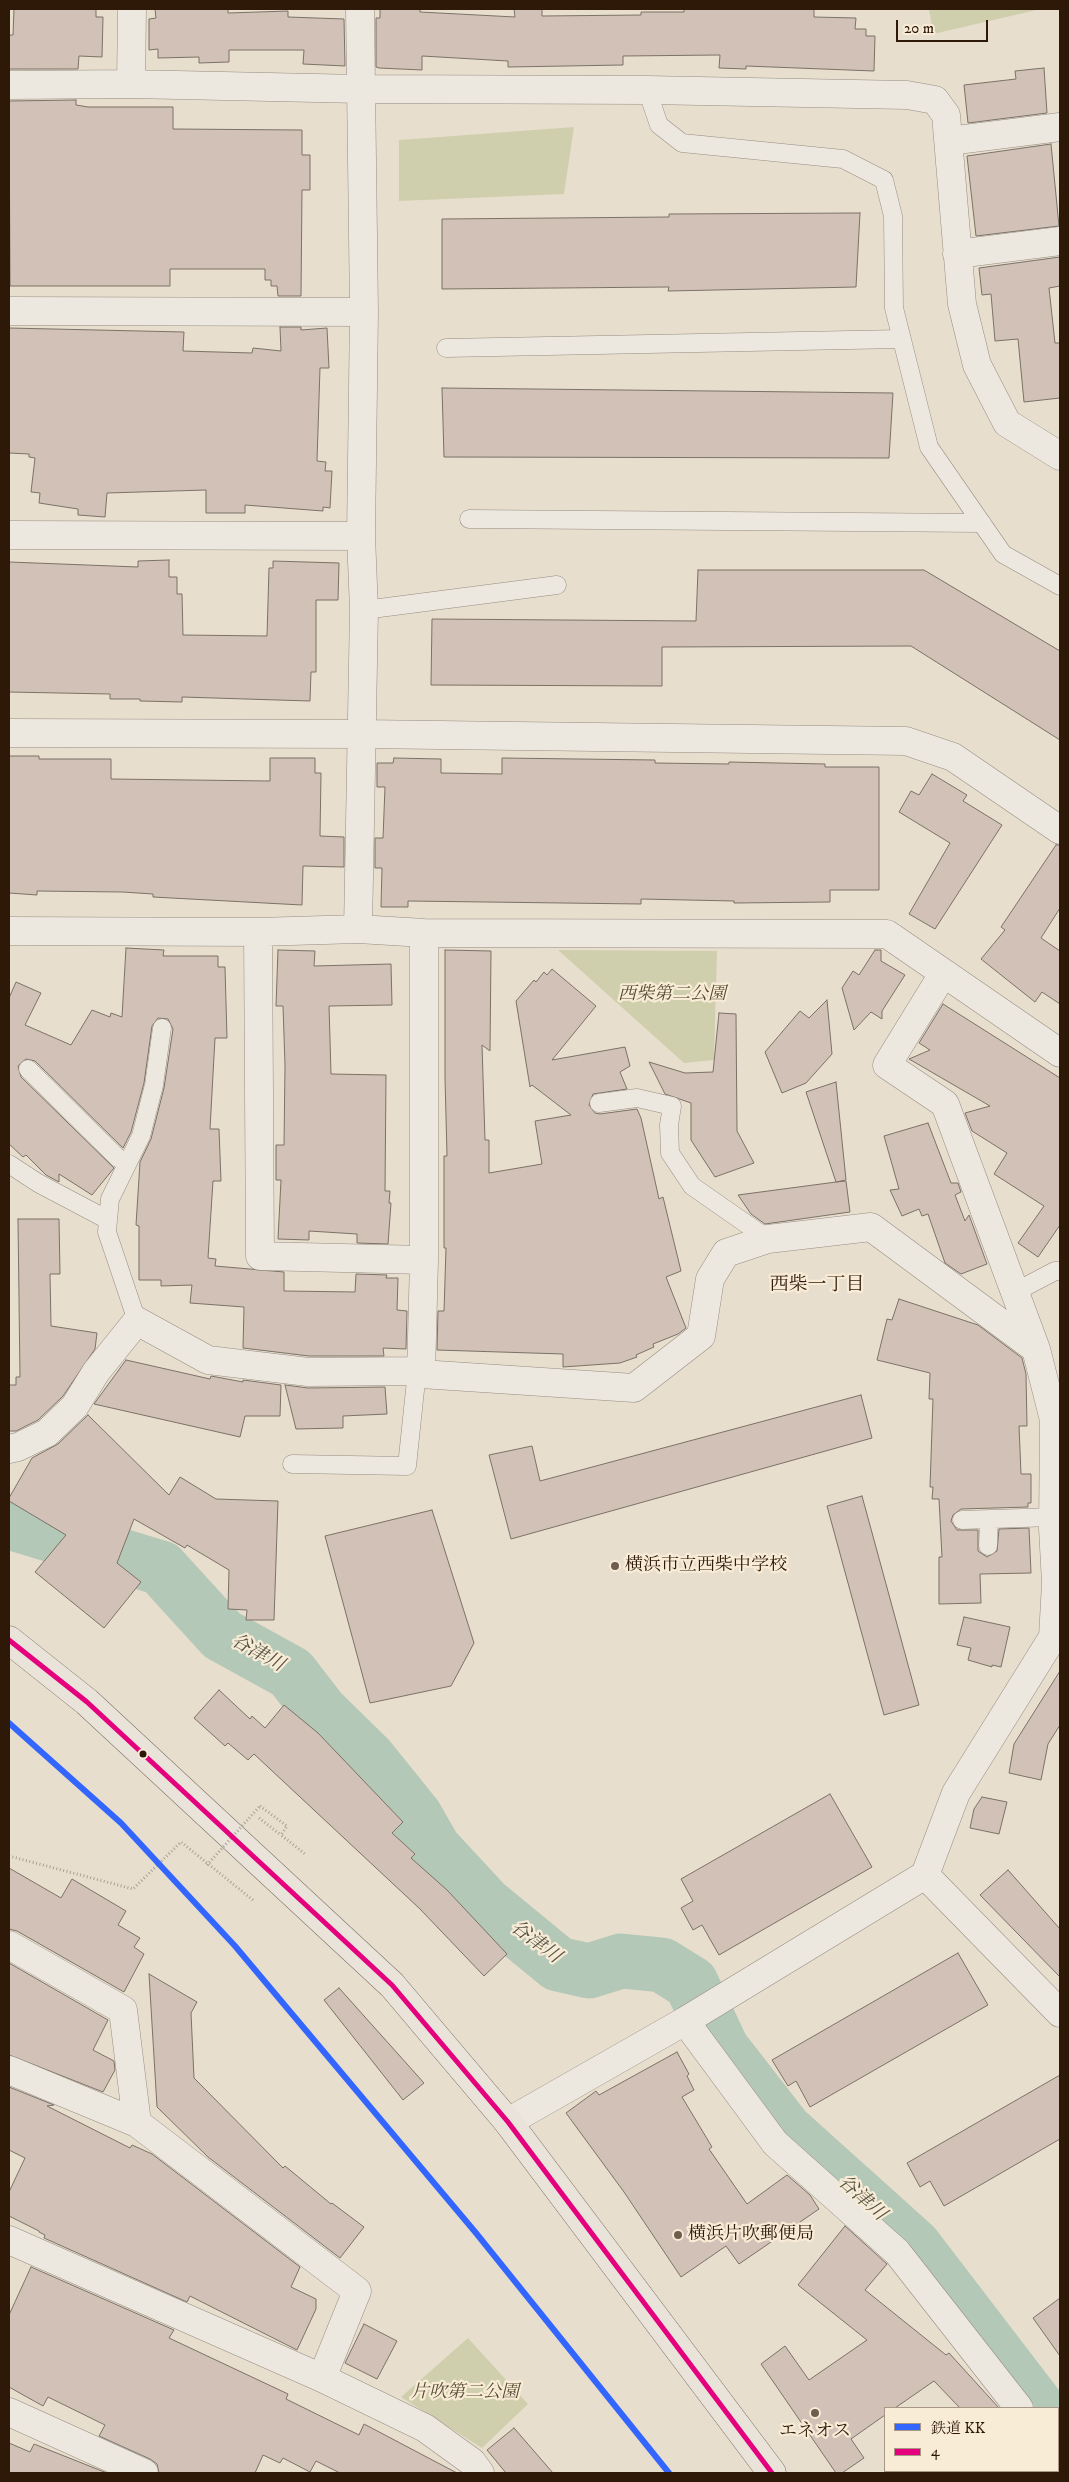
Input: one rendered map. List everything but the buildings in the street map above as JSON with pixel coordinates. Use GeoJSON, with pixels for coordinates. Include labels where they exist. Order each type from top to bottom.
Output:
{"type":"FeatureCollection","features":[{"type":"Feature","properties":{"kind":"highway"},"geometry":{"type":"LineString","coordinates":[[9,1640],[87,1702],[392,1985],[508,2122],[772,2473]]}},
{"type":"Feature","properties":{"kind":"street"},"geometry":{"type":"LineString","coordinates":[[131,84],[132,9]]}},
{"type":"Feature","properties":{"kind":"street"},"geometry":{"type":"LineString","coordinates":[[358,929],[364,610],[361,536],[364,312],[360,9]]}},
{"type":"Feature","properties":{"kind":"street"},"geometry":{"type":"LineString","coordinates":[[9,85],[131,84],[360,89],[647,90],[907,95],[935,100],[946,115],[962,304],[977,364],[1006,423],[1060,456]]}},
{"type":"Feature","properties":{"kind":"street"},"geometry":{"type":"LineString","coordinates":[[949,141],[1060,127]]}},
{"type":"Feature","properties":{"kind":"street"},"geometry":{"type":"LineString","coordinates":[[957,254],[1060,241]]}},
{"type":"Feature","properties":{"kind":"street"},"geometry":{"type":"LineString","coordinates":[[9,311],[364,312]]}},
{"type":"Feature","properties":{"kind":"street"},"geometry":{"type":"LineString","coordinates":[[9,535],[361,536]]}},
{"type":"Feature","properties":{"kind":"street"},"geometry":{"type":"LineString","coordinates":[[9,733],[361,734],[906,741],[953,756],[1060,830]]}},
{"type":"Feature","properties":{"kind":"street"},"geometry":{"type":"LineString","coordinates":[[9,931],[258,932],[358,929],[424,933],[888,934],[943,974],[1060,1052]]}},
{"type":"Feature","properties":{"kind":"street"},"geometry":{"type":"LineString","coordinates":[[258,932],[260,1256],[424,1260]]}},
{"type":"Feature","properties":{"kind":"street"},"geometry":{"type":"LineString","coordinates":[[419,1372],[424,1260],[424,933]]}},
{"type":"Feature","properties":{"kind":"street"},"geometry":{"type":"LineString","coordinates":[[508,2122],[684,2021],[925,1875],[956,1794],[1056,1638],[1053,1516],[1057,1420],[1036,1349],[945,1104],[887,1065],[943,974]]}},
{"type":"Feature","properties":{"kind":"street"},"geometry":{"type":"LineString","coordinates":[[9,1448],[18,1447],[47,1433],[75,1406],[96,1372],[136,1321],[208,1360],[308,1372],[419,1372],[634,1388],[701,1336],[710,1279],[726,1253],[768,1239],[871,1227],[1036,1349]]}},
{"type":"Feature","properties":{"kind":"street"},"geometry":{"type":"LineString","coordinates":[[925,1875],[1060,2013]]}},
{"type":"Feature","properties":{"kind":"street"},"geometry":{"type":"LineString","coordinates":[[9,1945],[124,2010],[137,2123]]}},
{"type":"Feature","properties":{"kind":"street"},"geometry":{"type":"LineString","coordinates":[[684,2021],[775,2143],[897,2252],[1018,2407]]}},
{"type":"Feature","properties":{"kind":"street"},"geometry":{"type":"LineString","coordinates":[[9,2070],[137,2123],[357,2291],[322,2378]]}},
{"type":"Feature","properties":{"kind":"street"},"geometry":{"type":"LineString","coordinates":[[9,2240],[322,2378],[425,2428],[472,2462],[480,2473]]}},
{"type":"Feature","properties":{"kind":"street"},"geometry":{"type":"LineString","coordinates":[[9,2412],[144,2473]]}},
{"type":"Feature","properties":{"kind":"lane"},"geometry":{"type":"LineString","coordinates":[[647,90],[659,125],[682,143],[843,159],[884,180],[894,216],[894,308],[929,447],[1003,554],[1060,586]]}},
{"type":"Feature","properties":{"kind":"lane"},"geometry":{"type":"LineString","coordinates":[[446,348],[901,339]]}},
{"type":"Feature","properties":{"kind":"lane"},"geometry":{"type":"LineString","coordinates":[[469,519],[982,523]]}},
{"type":"Feature","properties":{"kind":"lane"},"geometry":{"type":"LineString","coordinates":[[364,610],[558,585]]}},
{"type":"Feature","properties":{"kind":"lane"},"geometry":{"type":"LineString","coordinates":[[136,1321],[107,1232],[108,1220],[110,1199],[141,1136],[154,1085],[162,1028]]}},
{"type":"Feature","properties":{"kind":"lane"},"geometry":{"type":"LineString","coordinates":[[28,1069],[118,1158],[127,1163]]}},
{"type":"Feature","properties":{"kind":"lane"},"geometry":{"type":"LineString","coordinates":[[599,1103],[636,1098],[672,1106],[669,1125],[670,1153],[692,1186],[768,1239]]}},
{"type":"Feature","properties":{"kind":"lane"},"geometry":{"type":"LineString","coordinates":[[9,1164],[38,1184],[108,1220]]}},
{"type":"Feature","properties":{"kind":"lane"},"geometry":{"type":"LineString","coordinates":[[1015,1292],[1056,1270],[1060,1271]]}},
{"type":"Feature","properties":{"kind":"lane"},"geometry":{"type":"LineString","coordinates":[[292,1464],[407,1466],[419,1372]]}},
{"type":"Feature","properties":{"kind":"lane"},"geometry":{"type":"LineString","coordinates":[[962,1520],[1053,1516]]}},
{"type":"Feature","properties":{"kind":"lane"},"geometry":{"type":"LineString","coordinates":[[988,1546],[989,1519]]}},
{"type":"Feature","properties":{"kind":"path"},"geometry":{"type":"LineString","coordinates":[[207,1865],[260,1806],[287,1826],[281,1835]]}},
{"type":"Feature","properties":{"kind":"path"},"geometry":{"type":"LineString","coordinates":[[259,1818],[305,1854]]}},
{"type":"Feature","properties":{"kind":"path"},"geometry":{"type":"LineString","coordinates":[[9,1856],[133,1889],[181,1842],[207,1865],[256,1902]]}},
{"type":"Feature","properties":{"kind":"green space"},"geometry":{"type":"Polygon","coordinates":[[[929,9],[1041,9],[933,34],[929,9]]]}},
{"type":"Feature","properties":{"kind":"green space"},"geometry":{"type":"Polygon","coordinates":[[[574,127],[564,194],[399,201],[399,140],[574,127]]]}},
{"type":"Feature","properties":{"kind":"green space","name":"西柴第二公園"},"geometry":{"type":"Polygon","coordinates":[[[558,950],[717,951],[714,1060],[684,1063],[558,950]]]}},
{"type":"Feature","properties":{"kind":"green space","name":"片吹第二公園"},"geometry":{"type":"Polygon","coordinates":[[[468,2338],[528,2404],[482,2448],[401,2397],[468,2338]]]}},
{"type":"Feature","properties":{"kind":"waterway","name":"谷津川"},"geometry":{"type":"LineString","coordinates":[[9,1522],[161,1568],[222,1635],[291,1673],[321,1712],[369,1759],[415,1816],[434,1849],[485,1904],[558,1964],[589,1971],[621,1961],[662,1965],[691,1983],[722,2049],[785,2130],[914,2246],[1037,2407]]}},
{"type":"Feature","properties":{"kind":"rail line","name":"KK"},"geometry":{"type":"LineString","coordinates":[[9,1723],[121,1823],[235,1946],[476,2233],[669,2473]]}},
{"type":"Feature","properties":{"kind":"transit line","name":"4"},"geometry":{"type":"LineString","coordinates":[[9,1640],[87,1702],[392,1985],[508,2122],[772,2473]]}},
{"type":"Feature","properties":{"kind":"place","name":"横浜市立西柴中学校"},"geometry":{"type":"Point","coordinates":[615,1566]}},
{"type":"Feature","properties":{"kind":"place","name":"横浜片吹郵便局"},"geometry":{"type":"Point","coordinates":[678,2235]}},
{"type":"Feature","properties":{"kind":"place","name":"エネオス"},"geometry":{"type":"Point","coordinates":[815,2413]}},
{"type":"Feature","properties":{"kind":"district","name":"西柴一丁目"},"geometry":{"type":"Point","coordinates":[817,1286]}}]}
